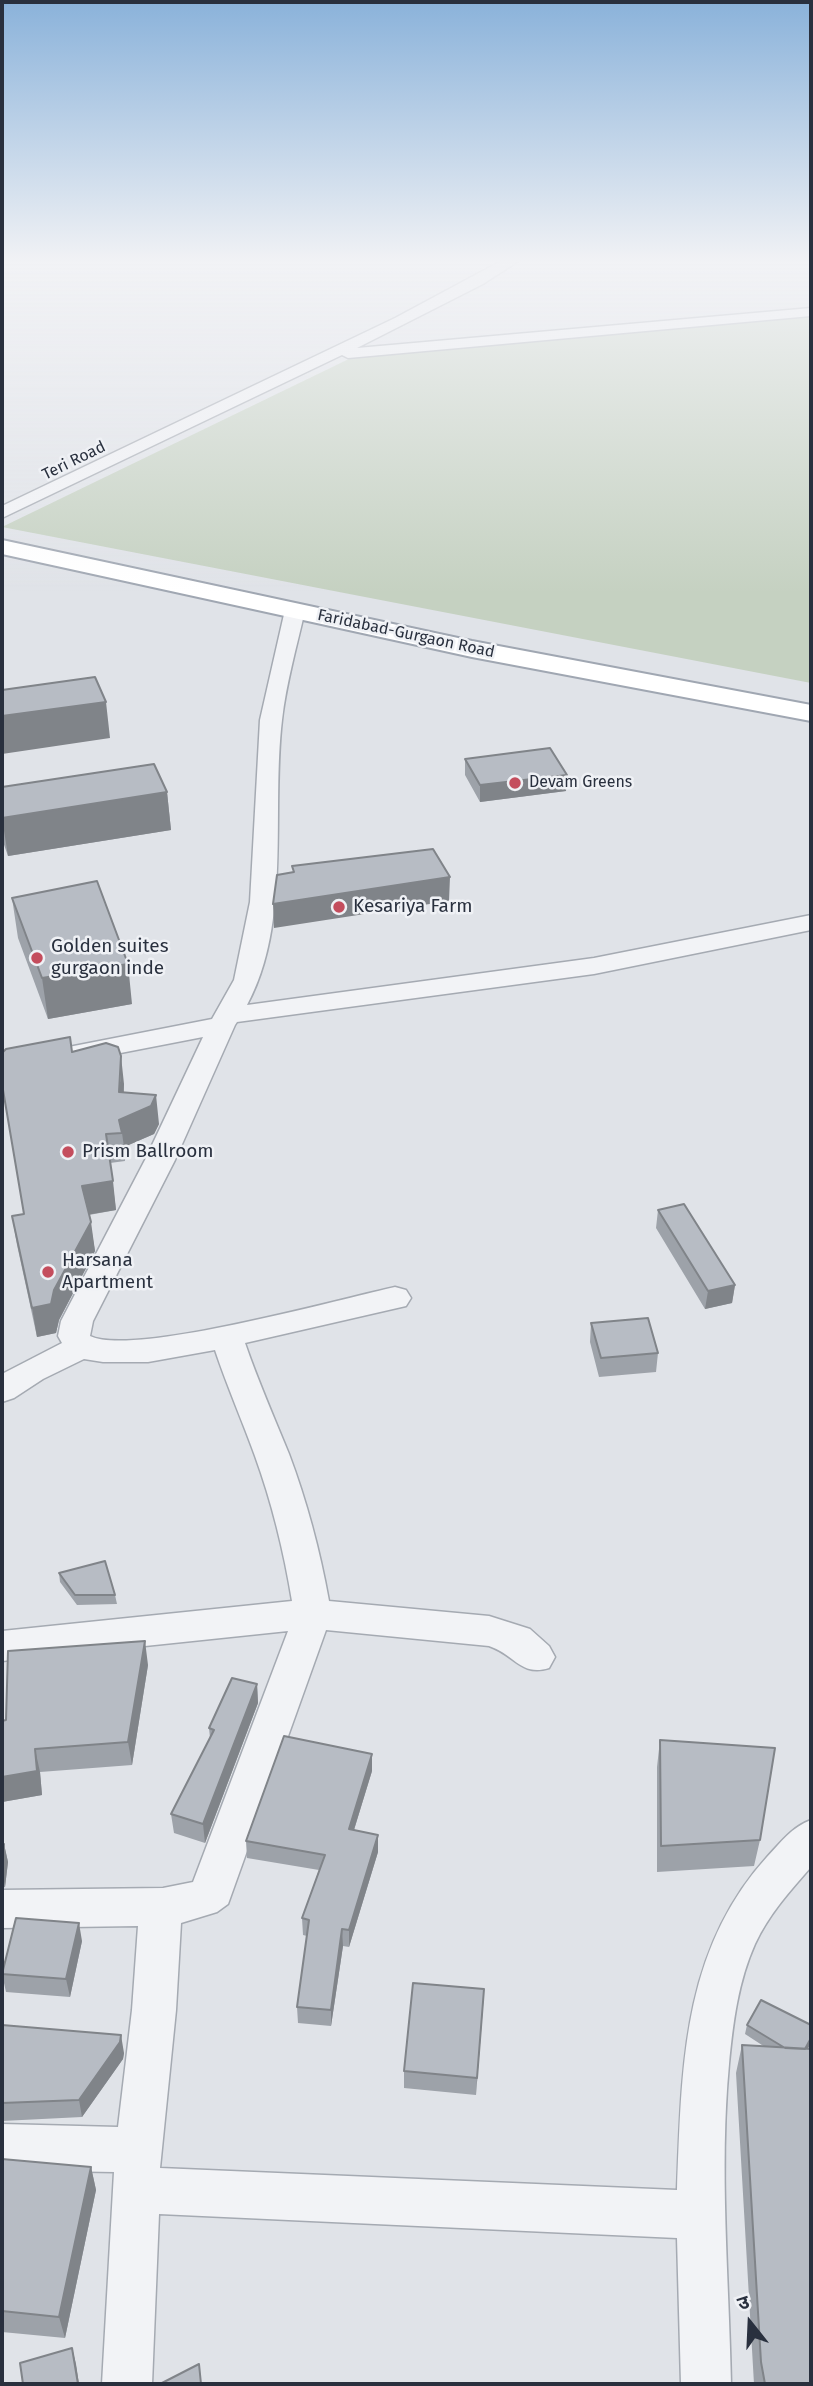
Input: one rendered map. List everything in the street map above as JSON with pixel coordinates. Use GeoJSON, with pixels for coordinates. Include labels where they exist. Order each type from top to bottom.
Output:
{"type":"FeatureCollection","features":[{"type":"Feature","properties":{"kind":"main road","name":"Faridabad-Gurgaon Road"},"geometry":{"type":"LineString","coordinates":[[2,535],[539,644],[811,695]]}},
{"type":"Feature","properties":{"kind":"main road","name":"Faridabad-Gurgaon Road"},"geometry":{"type":"LineString","coordinates":[[2,547],[565,668],[811,713]]}},
{"type":"Feature","properties":{"kind":"street","name":"Teri Road"},"geometry":{"type":"LineString","coordinates":[[2,496],[261,371]]}},
{"type":"Feature","properties":{"kind":"street"},"geometry":{"type":"LineString","coordinates":[[2,513],[296,371]]}},
{"type":"Feature","properties":{"kind":"street"},"geometry":{"type":"LineString","coordinates":[[80,1346],[74,1336],[77,1321],[160,1160],[225,1020],[247,980],[262,902],[271,720],[295,610]]}},
{"type":"Feature","properties":{"kind":"street"},"geometry":{"type":"LineString","coordinates":[[2,1068],[225,1020],[533,976],[653,956],[811,923]]}},
{"type":"Feature","properties":{"kind":"street"},"geometry":{"type":"LineString","coordinates":[[2,1390],[31,1371],[80,1346],[131,1352],[177,1347],[395,1298]]}},
{"type":"Feature","properties":{"kind":"street"},"geometry":{"type":"LineString","coordinates":[[2,1909],[163,1907],[197,1902],[206,1899],[214,1891],[313,1614],[302,1549],[272,1455],[247,1398],[226,1336]]}},
{"type":"Feature","properties":{"kind":"street"},"geometry":{"type":"LineString","coordinates":[[2,1646],[313,1614],[489,1631],[517,1640],[536,1657]]}},
{"type":"Feature","properties":{"kind":"street"},"geometry":{"type":"LineString","coordinates":[[706,2384],[700,2215],[704,2095],[713,2007],[735,1940],[760,1895],[811,1838]]}},
{"type":"Feature","properties":{"kind":"street"},"geometry":{"type":"LineString","coordinates":[[127,2384],[137,2170],[163,1907]]}},
{"type":"Feature","properties":{"kind":"street"},"geometry":{"type":"LineString","coordinates":[[2,2147],[137,2170],[700,2215]]}},
{"type":"Feature","properties":{"kind":"green space"},"geometry":{"type":"Polygon","coordinates":[[[323,371],[811,371],[811,683],[2,527],[323,371]]]}},
{"type":"Feature","properties":{"kind":"building"},"geometry":{"type":"Polygon","coordinates":[[[95,677],[106,702],[2,716],[2,690],[95,677]]]}},
{"type":"Feature","properties":{"kind":"building"},"geometry":{"type":"Polygon","coordinates":[[[550,748],[567,775],[480,785],[465,759],[550,748]]]}},
{"type":"Feature","properties":{"kind":"building"},"geometry":{"type":"Polygon","coordinates":[[[154,764],[167,792],[2,818],[2,787],[154,764]]]}},
{"type":"Feature","properties":{"kind":"building"},"geometry":{"type":"Polygon","coordinates":[[[433,849],[450,877],[273,904],[277,875],[294,872],[292,866],[433,849]]]}},
{"type":"Feature","properties":{"kind":"building"},"geometry":{"type":"Polygon","coordinates":[[[97,881],[128,964],[42,978],[12,898],[97,881]]]}},
{"type":"Feature","properties":{"kind":"building","name":"Prism Ballroom"},"geometry":{"type":"Polygon","coordinates":[[[70,1037],[72,1052],[106,1043],[118,1047],[121,1056],[119,1092],[156,1095],[151,1106],[119,1120],[122,1133],[106,1134],[113,1181],[82,1186],[91,1222],[54,1290],[51,1304],[32,1308],[12,1216],[24,1214],[2,1084],[2,1053],[6,1049],[70,1037]]]}},
{"type":"Feature","properties":{"kind":"building"},"geometry":{"type":"Polygon","coordinates":[[[684,1204],[735,1285],[708,1291],[658,1210],[684,1204]]]}},
{"type":"Feature","properties":{"kind":"building"},"geometry":{"type":"Polygon","coordinates":[[[648,1318],[658,1353],[601,1358],[591,1323],[648,1318]]]}},
{"type":"Feature","properties":{"kind":"building"},"geometry":{"type":"Polygon","coordinates":[[[105,1561],[115,1595],[75,1595],[59,1573],[105,1561]]]}},
{"type":"Feature","properties":{"kind":"building"},"geometry":{"type":"Polygon","coordinates":[[[145,1641],[128,1742],[35,1749],[37,1771],[2,1777],[2,1721],[6,1720],[8,1651],[145,1641]]]}},
{"type":"Feature","properties":{"kind":"building"},"geometry":{"type":"Polygon","coordinates":[[[232,1678],[257,1684],[203,1824],[171,1814],[214,1730],[209,1728],[232,1678]]]}},
{"type":"Feature","properties":{"kind":"building"},"geometry":{"type":"Polygon","coordinates":[[[284,1736],[372,1754],[349,1829],[378,1835],[349,1930],[342,1929],[331,2010],[297,2007],[309,1920],[302,1918],[325,1855],[246,1841],[284,1736]]]}},
{"type":"Feature","properties":{"kind":"building"},"geometry":{"type":"Polygon","coordinates":[[[660,1740],[775,1748],[760,1840],[661,1846],[660,1740]]]}},
{"type":"Feature","properties":{"kind":"building"},"geometry":{"type":"Polygon","coordinates":[[[16,1918],[79,1923],[66,1979],[2,1974],[16,1918]]]}},
{"type":"Feature","properties":{"kind":"building"},"geometry":{"type":"Polygon","coordinates":[[[413,1983],[484,1989],[477,2078],[404,2071],[413,1983]]]}},
{"type":"Feature","properties":{"kind":"building"},"geometry":{"type":"Polygon","coordinates":[[[761,2000],[811,2025],[811,2038],[805,2049],[785,2048],[747,2025],[761,2000]]]}},
{"type":"Feature","properties":{"kind":"building"},"geometry":{"type":"Polygon","coordinates":[[[2,2025],[121,2035],[120,2042],[79,2100],[2,2103],[2,2025]]]}},
{"type":"Feature","properties":{"kind":"building"},"geometry":{"type":"Polygon","coordinates":[[[742,2045],[811,2049],[811,2384],[765,2384],[761,2362],[742,2045]]]}},
{"type":"Feature","properties":{"kind":"building"},"geometry":{"type":"Polygon","coordinates":[[[2,2159],[91,2167],[59,2317],[2,2311],[2,2159]]]}},
{"type":"Feature","properties":{"kind":"building"},"geometry":{"type":"Polygon","coordinates":[[[72,2348],[78,2384],[23,2384],[20,2363],[72,2348]]]}},
{"type":"Feature","properties":{"kind":"building"},"geometry":{"type":"Polygon","coordinates":[[[199,2364],[201,2384],[160,2384],[199,2364]]]}},
{"type":"Feature","properties":{"kind":"place","name":"Devam Greens"},"geometry":{"type":"Point","coordinates":[515,783]}},
{"type":"Feature","properties":{"kind":"place","name":"Kesariya Farm"},"geometry":{"type":"Point","coordinates":[339,907]}},
{"type":"Feature","properties":{"kind":"place","name":"Golden suites gurgaon inde"},"geometry":{"type":"Point","coordinates":[37,958]}},
{"type":"Feature","properties":{"kind":"place","name":"Prism Ballroom"},"geometry":{"type":"Point","coordinates":[68,1152]}},
{"type":"Feature","properties":{"kind":"place","name":"Harsana Apartment"},"geometry":{"type":"Point","coordinates":[48,1272]}}]}
